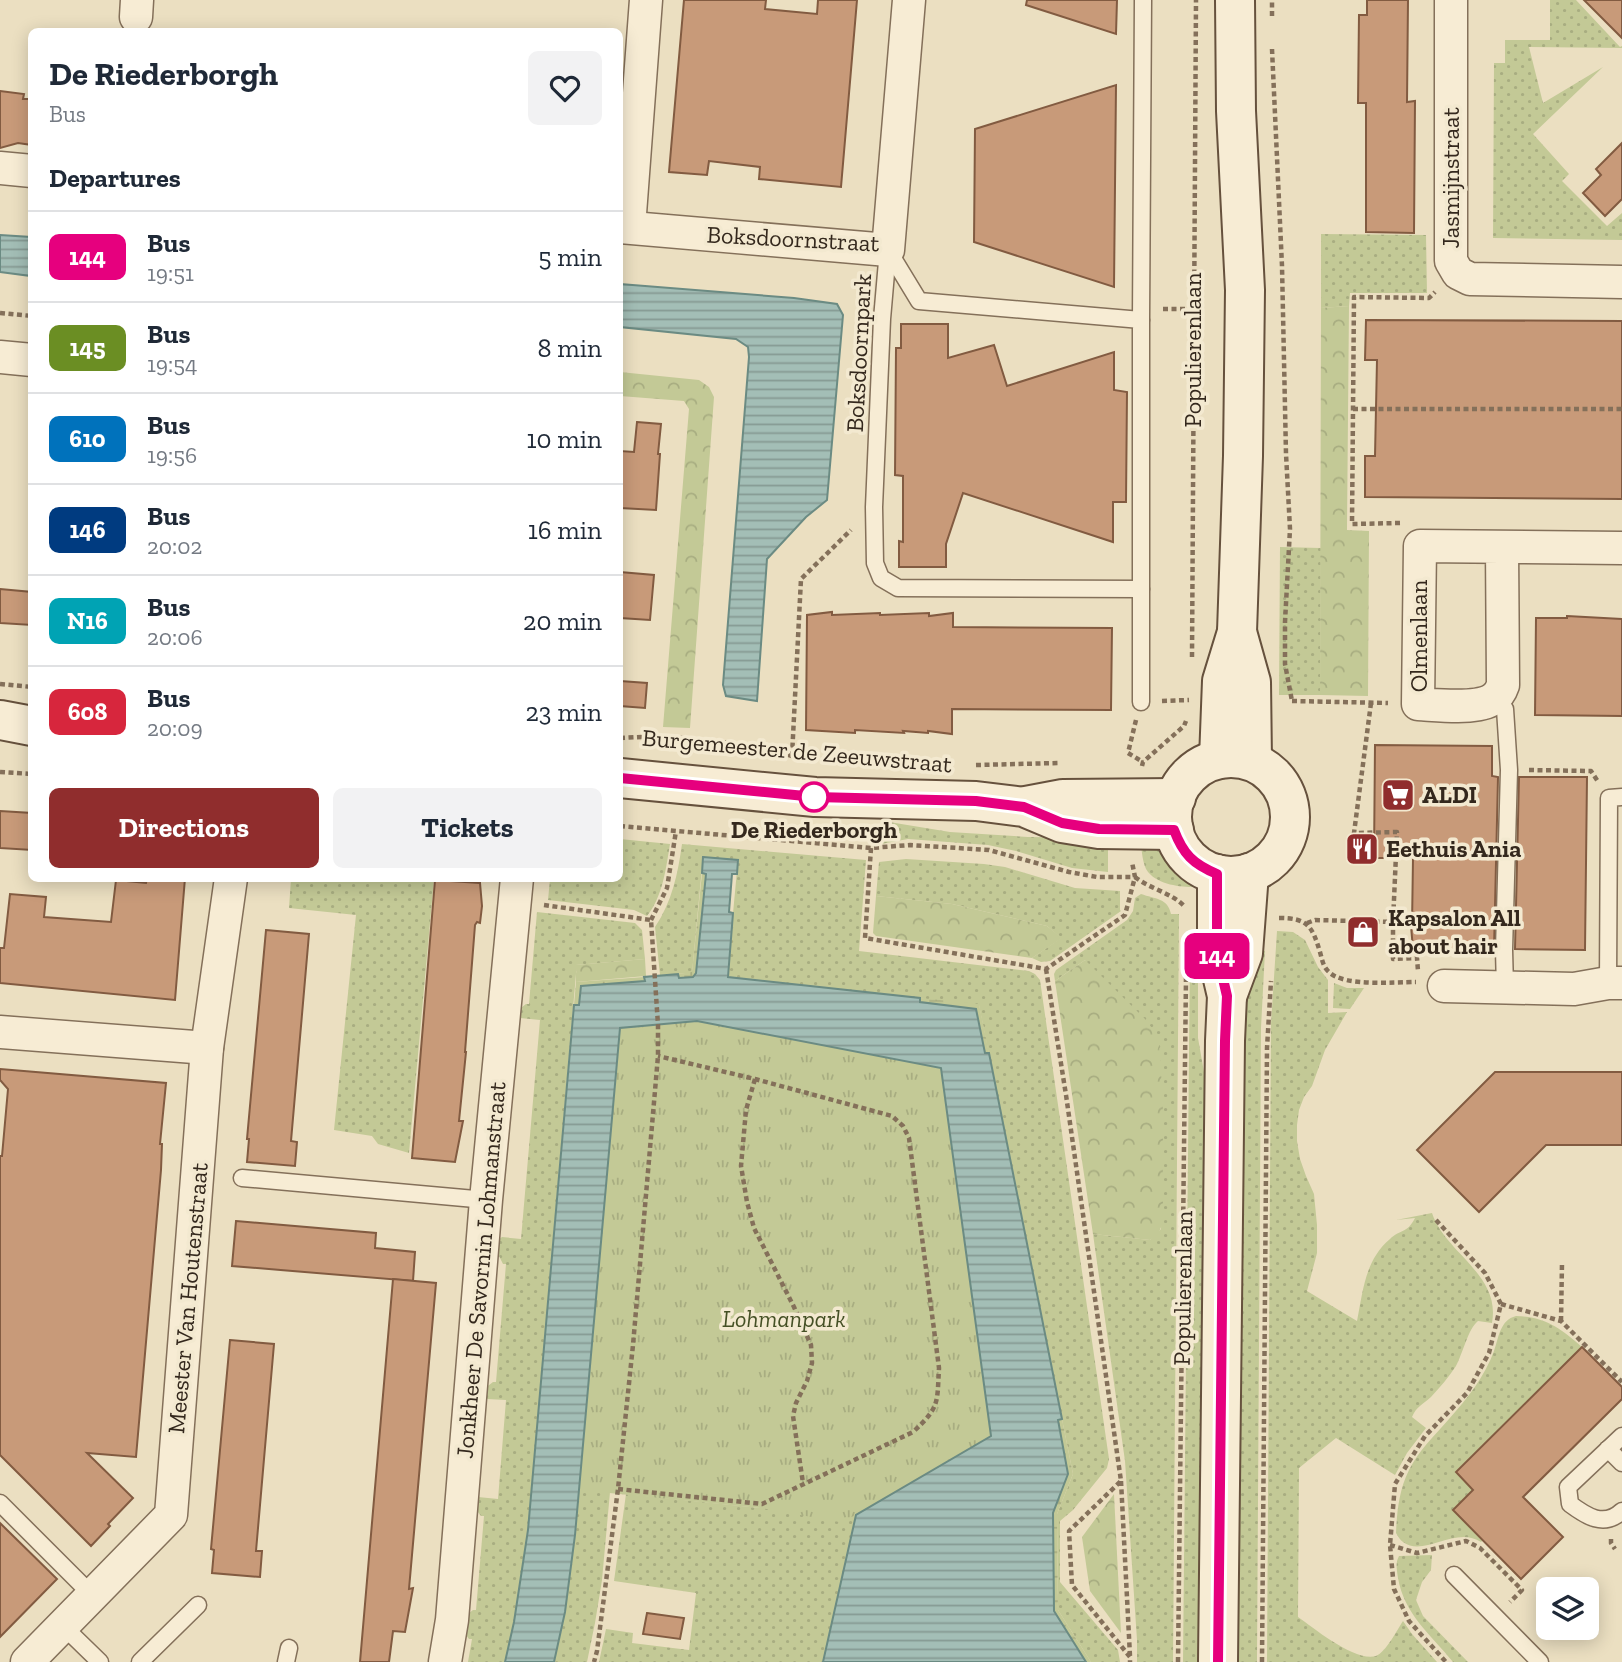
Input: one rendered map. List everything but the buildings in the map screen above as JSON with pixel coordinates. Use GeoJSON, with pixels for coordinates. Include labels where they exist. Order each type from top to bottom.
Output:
{"type":"FeatureCollection","features":[{"type":"Feature","properties":{"kind":"street"},"geometry":{"type":"LineString","coordinates":[[624,227],[646,0]]}},
{"type":"Feature","properties":{"kind":"street","name":"Boksdoornstraat"},"geometry":{"type":"LineString","coordinates":[[624,227],[888,250],[909,0]]}},
{"type":"Feature","properties":{"kind":"street","name":"Populierenlaan"},"geometry":{"type":"LineString","coordinates":[[1235,0],[1236,111],[1245,290],[1237,632],[1251,682],[1235,760]]}},
{"type":"Feature","properties":{"kind":"street","name":"Jasmijnstraat"},"geometry":{"type":"LineString","coordinates":[[1451,0],[1451,261],[1458,273],[1470,278],[1622,282]]}},
{"type":"Feature","properties":{"kind":"street"},"geometry":{"type":"LineString","coordinates":[[0,168],[28,171]]}},
{"type":"Feature","properties":{"kind":"street"},"geometry":{"type":"LineString","coordinates":[[0,357],[28,360]]}},
{"type":"Feature","properties":{"kind":"street","name":"Olmenlaan"},"geometry":{"type":"LineString","coordinates":[[1496,698],[1479,704],[1418,704],[1420,546],[1622,548]]}},
{"type":"Feature","properties":{"kind":"street"},"geometry":{"type":"LineString","coordinates":[[1496,698],[1503,685],[1502,547]]}},
{"type":"Feature","properties":{"kind":"street"},"geometry":{"type":"LineString","coordinates":[[1235,760],[1266,769],[1278,781],[1286,794],[1290,827],[1285,842],[1264,866],[1233,874],[1202,868],[1189,858],[1180,845],[1175,814],[1182,785],[1192,773],[1204,764],[1235,760]]}},
{"type":"Feature","properties":{"kind":"street","name":"Burgemeester de Zeeuwstraat"},"geometry":{"type":"LineString","coordinates":[[623,778],[815,797],[976,801],[1024,807],[1062,823],[1099,829],[1175,814]]}},
{"type":"Feature","properties":{"kind":"street","name":"Populierenlaan"},"geometry":{"type":"LineString","coordinates":[[1218,1662],[1225,1041],[1227,996],[1243,953],[1233,874]]}},
{"type":"Feature","properties":{"kind":"street","name":"Meester Van Houtenstraat"},"geometry":{"type":"LineString","coordinates":[[27,1662],[171,1515],[207,1048],[230,882]]}},
{"type":"Feature","properties":{"kind":"street","name":"Jonkheer De Savornin Lohmanstraat"},"geometry":{"type":"LineString","coordinates":[[444,1662],[452,1620],[486,1200],[516,890]]}},
{"type":"Feature","properties":{"kind":"street"},"geometry":{"type":"LineString","coordinates":[[1431,984],[1574,989],[1615,983]]}},
{"type":"Feature","properties":{"kind":"street"},"geometry":{"type":"LineString","coordinates":[[0,1032],[207,1048]]}},
{"type":"Feature","properties":{"kind":"lane"},"geometry":{"type":"LineString","coordinates":[[1141,702],[1143,0]]}},
{"type":"Feature","properties":{"kind":"lane","name":"Boksdoornpark"},"geometry":{"type":"LineString","coordinates":[[888,250],[919,301],[1141,315]]}},
{"type":"Feature","properties":{"kind":"lane","name":"Boksdoornpark"},"geometry":{"type":"LineString","coordinates":[[888,250],[882,319],[874,508],[875,563],[881,578],[898,588],[1141,589]]}},
{"type":"Feature","properties":{"kind":"lane"},"geometry":{"type":"LineString","coordinates":[[1496,698],[1505,709],[1509,770],[1505,988]]}},
{"type":"Feature","properties":{"kind":"lane"},"geometry":{"type":"LineString","coordinates":[[1615,983],[1616,797]]}},
{"type":"Feature","properties":{"kind":"lane"},"geometry":{"type":"LineString","coordinates":[[242,1178],[486,1200]]}},
{"type":"Feature","properties":{"kind":"lane"},"geometry":{"type":"LineString","coordinates":[[1622,1436],[1568,1487],[1570,1504],[1587,1517],[1602,1520],[1617,1516],[1622,1511]]}},
{"type":"Feature","properties":{"kind":"lane"},"geometry":{"type":"LineString","coordinates":[[1608,1449],[1622,1463]]}},
{"type":"Feature","properties":{"kind":"lane"},"geometry":{"type":"LineString","coordinates":[[0,1503],[92,1595]]}},
{"type":"Feature","properties":{"kind":"lane"},"geometry":{"type":"LineString","coordinates":[[1454,1575],[1541,1662]]}},
{"type":"Feature","properties":{"kind":"lane"},"geometry":{"type":"LineString","coordinates":[[140,1662],[198,1605]]}},
{"type":"Feature","properties":{"kind":"lane"},"geometry":{"type":"LineString","coordinates":[[64,1626],[100,1662]]}},
{"type":"Feature","properties":{"kind":"path","name":"Populierenlaan"},"geometry":{"type":"LineString","coordinates":[[1192,658],[1196,0]]}},
{"type":"Feature","properties":{"kind":"path"},"geometry":{"type":"LineString","coordinates":[[1272,0],[1272,20]]}},
{"type":"Feature","properties":{"kind":"path"},"geometry":{"type":"LineString","coordinates":[[1272,43],[1290,529],[1285,664],[1293,701]]}},
{"type":"Feature","properties":{"kind":"path"},"geometry":{"type":"LineString","coordinates":[[1420,546],[1405,523],[1352,524],[1354,297],[1429,298],[1458,273]]}},
{"type":"Feature","properties":{"kind":"path"},"geometry":{"type":"LineString","coordinates":[[1141,315],[1193,309]]}},
{"type":"Feature","properties":{"kind":"path"},"geometry":{"type":"LineString","coordinates":[[0,313],[28,316]]}},
{"type":"Feature","properties":{"kind":"path"},"geometry":{"type":"LineString","coordinates":[[1353,409],[1622,409]]}},
{"type":"Feature","properties":{"kind":"path"},"geometry":{"type":"LineString","coordinates":[[792,756],[801,579],[874,508]]}},
{"type":"Feature","properties":{"kind":"path"},"geometry":{"type":"LineString","coordinates":[[0,684],[28,687]]}},
{"type":"Feature","properties":{"kind":"path"},"geometry":{"type":"LineString","coordinates":[[1191,708],[1192,700]]}},
{"type":"Feature","properties":{"kind":"path"},"geometry":{"type":"LineString","coordinates":[[1371,703],[1354,833],[1398,832],[1393,959],[1417,958],[1431,984]]}},
{"type":"Feature","properties":{"kind":"path"},"geometry":{"type":"LineString","coordinates":[[1130,762],[1143,762],[1184,726],[1189,715]]}},
{"type":"Feature","properties":{"kind":"path","name":"Burgemeester de Zeeuwstraat"},"geometry":{"type":"LineString","coordinates":[[623,738],[661,736],[761,746],[792,756],[903,763]]}},
{"type":"Feature","properties":{"kind":"path","name":"Burgemeester de Zeeuwstraat"},"geometry":{"type":"LineString","coordinates":[[971,765],[1063,763]]}},
{"type":"Feature","properties":{"kind":"path"},"geometry":{"type":"LineString","coordinates":[[1509,770],[1591,771],[1616,797]]}},
{"type":"Feature","properties":{"kind":"path"},"geometry":{"type":"LineString","coordinates":[[0,772],[28,774]]}},
{"type":"Feature","properties":{"kind":"path"},"geometry":{"type":"LineString","coordinates":[[623,826],[872,848],[910,845],[989,850],[1069,872],[1097,877],[1135,877],[1181,902],[1187,914]]}},
{"type":"Feature","properties":{"kind":"path"},"geometry":{"type":"LineString","coordinates":[[594,1662],[618,1489],[658,1056],[651,920],[667,888],[676,831]]}},
{"type":"Feature","properties":{"kind":"path"},"geometry":{"type":"LineString","coordinates":[[872,848],[865,938],[1046,969],[1125,915],[1135,877]]}},
{"type":"Feature","properties":{"kind":"path"},"geometry":{"type":"LineString","coordinates":[[516,890],[651,920]]}},
{"type":"Feature","properties":{"kind":"path"},"geometry":{"type":"LineString","coordinates":[[1274,918],[1298,919],[1307,923],[1315,935],[1322,963],[1329,973],[1346,981],[1431,984]]}},
{"type":"Feature","properties":{"kind":"path"},"geometry":{"type":"LineString","coordinates":[[1307,923],[1315,920],[1393,922]]}},
{"type":"Feature","properties":{"kind":"path"},"geometry":{"type":"LineString","coordinates":[[1046,969],[1121,1481],[1130,1659]]}},
{"type":"Feature","properties":{"kind":"path","name":"Populierenlaan"},"geometry":{"type":"LineString","coordinates":[[1178,1662],[1186,970]]}},
{"type":"Feature","properties":{"kind":"path"},"geometry":{"type":"LineString","coordinates":[[1262,1662],[1267,1048],[1271,970]]}},
{"type":"Feature","properties":{"kind":"path"},"geometry":{"type":"LineString","coordinates":[[618,1489],[762,1504],[913,1432],[929,1416],[937,1402],[939,1368],[909,1138],[903,1126],[892,1116],[658,1056]]}},
{"type":"Feature","properties":{"kind":"path"},"geometry":{"type":"LineString","coordinates":[[755,1079],[746,1110],[741,1166],[747,1202],[754,1228],[811,1345],[812,1363],[793,1416],[803,1483]]}},
{"type":"Feature","properties":{"kind":"path"},"geometry":{"type":"LineString","coordinates":[[1437,1220],[1485,1273],[1501,1304],[1489,1353],[1466,1393],[1425,1436],[1395,1484],[1390,1545],[1394,1589],[1409,1621],[1446,1662]]}},
{"type":"Feature","properties":{"kind":"path"},"geometry":{"type":"LineString","coordinates":[[1561,1321],[1562,1264]]}},
{"type":"Feature","properties":{"kind":"path"},"geometry":{"type":"LineString","coordinates":[[1501,1304],[1561,1321],[1622,1382]]}},
{"type":"Feature","properties":{"kind":"path"},"geometry":{"type":"LineString","coordinates":[[1121,1481],[1069,1531],[1072,1585],[1130,1659]]}},
{"type":"Feature","properties":{"kind":"green space"},"geometry":{"type":"Polygon","coordinates":[[[1550,0],[1576,0],[1620,47],[1622,46],[1622,48],[1529,47],[1543,103],[1603,67],[1533,134],[1569,174],[1562,181],[1607,226],[1622,213],[1622,240],[1493,238],[1494,63],[1505,63],[1505,40],[1550,40],[1550,0]]]}},
{"type":"Feature","properties":{"kind":"green space"},"geometry":{"type":"Polygon","coordinates":[[[1321,234],[1426,235],[1427,293],[1350,293],[1349,306],[1321,308],[1321,234]]]}},
{"type":"Feature","properties":{"kind":"green space"},"geometry":{"type":"Polygon","coordinates":[[[1349,306],[1347,530],[1369,531],[1368,696],[1320,695],[1321,308],[1349,306]]]}},
{"type":"Feature","properties":{"kind":"green space"},"geometry":{"type":"Polygon","coordinates":[[[623,372],[699,380],[709,387],[714,397],[690,728],[663,727],[689,409],[684,401],[623,396],[623,372]]]}},
{"type":"Feature","properties":{"kind":"green space"},"geometry":{"type":"Polygon","coordinates":[[[1280,547],[1321,548],[1320,695],[1279,695],[1280,547]]]}},
{"type":"Feature","properties":{"kind":"green space"},"geometry":{"type":"Polygon","coordinates":[[[883,821],[950,832],[1108,838],[1108,872],[1072,868],[988,845],[908,839],[881,844],[883,821]]]}},
{"type":"Feature","properties":{"kind":"green space"},"geometry":{"type":"Polygon","coordinates":[[[623,839],[670,844],[660,891],[647,916],[634,910],[548,900],[550,882],[623,882],[623,839]]]}},
{"type":"Feature","properties":{"kind":"green space"},"geometry":{"type":"Polygon","coordinates":[[[1140,839],[1157,839],[1171,849],[1195,887],[1170,884],[1158,880],[1148,872],[1144,865],[1140,839]]]}},
{"type":"Feature","properties":{"kind":"green space"},"geometry":{"type":"Polygon","coordinates":[[[682,844],[866,860],[859,951],[1029,971],[1040,980],[1109,1459],[1107,1468],[1073,1510],[1060,1521],[1060,1582],[1118,1650],[1120,1662],[1091,1662],[1058,1610],[1057,1514],[1073,1474],[979,1005],[727,977],[738,860],[703,857],[692,973],[660,975],[655,927],[666,908],[673,887],[682,844]]]}},
{"type":"Feature","properties":{"kind":"green space"},"geometry":{"type":"Polygon","coordinates":[[[906,859],[1005,867],[1075,888],[1120,891],[1121,911],[1050,961],[1041,962],[1032,958],[1061,938],[1047,926],[952,904],[876,896],[879,862],[906,859]]]}},
{"type":"Feature","properties":{"kind":"green space"},"geometry":{"type":"Polygon","coordinates":[[[702,873],[706,874],[697,973],[693,977],[678,979],[678,974],[692,972],[702,873]]]}},
{"type":"Feature","properties":{"kind":"green space"},"geometry":{"type":"Polygon","coordinates":[[[291,882],[434,882],[409,1153],[378,1144],[372,1136],[334,1130],[356,915],[289,908],[291,882]]]}},
{"type":"Feature","properties":{"kind":"green space"},"geometry":{"type":"Polygon","coordinates":[[[1141,894],[1164,902],[1171,914],[1179,914],[1173,1662],[1137,1662],[1125,1461],[1093,1234],[1150,1240],[1161,1229],[1163,1104],[1085,960],[1055,981],[1054,974],[1127,920],[1133,911],[1135,898],[1141,894]]]}},
{"type":"Feature","properties":{"kind":"green space"},"geometry":{"type":"Polygon","coordinates":[[[876,896],[952,904],[1047,926],[1062,938],[1032,958],[876,936],[873,933],[876,896]]]}},
{"type":"Feature","properties":{"kind":"green space"},"geometry":{"type":"Polygon","coordinates":[[[537,912],[635,923],[642,930],[645,959],[576,965],[528,1530],[514,1622],[505,1662],[468,1662],[472,1639],[462,1630],[464,1617],[476,1610],[484,1516],[474,1507],[478,1497],[498,1499],[506,1400],[485,1398],[484,1389],[496,1382],[506,1264],[503,1264],[497,1252],[498,1240],[502,1237],[521,1239],[540,1020],[520,1018],[517,1011],[529,1004],[537,912]]]}},
{"type":"Feature","properties":{"kind":"green space"},"geometry":{"type":"Polygon","coordinates":[[[1277,931],[1293,932],[1305,940],[1318,967],[1328,980],[1328,1013],[1347,1012],[1325,1050],[1312,1086],[1299,1110],[1297,1141],[1300,1159],[1314,1194],[1317,1225],[1317,1253],[1307,1291],[1357,1321],[1363,1287],[1375,1256],[1390,1239],[1409,1227],[1415,1218],[1396,1220],[1432,1213],[1448,1240],[1480,1277],[1493,1306],[1492,1323],[1478,1321],[1474,1325],[1453,1370],[1414,1413],[1412,1417],[1426,1428],[1395,1475],[1336,1438],[1299,1468],[1298,1617],[1336,1643],[1367,1657],[1376,1656],[1384,1650],[1403,1621],[1437,1662],[1267,1662],[1271,1024],[1277,931]]]}},
{"type":"Feature","properties":{"kind":"green space"},"geometry":{"type":"Polygon","coordinates":[[[1253,949],[1265,951],[1261,1028],[1257,1662],[1235,1662],[1242,1046],[1253,949]]]}},
{"type":"Feature","properties":{"kind":"green space"},"geometry":{"type":"Polygon","coordinates":[[[1190,953],[1198,956],[1198,1038],[1208,1095],[1204,1662],[1183,1662],[1190,953]]]}},
{"type":"Feature","properties":{"kind":"green space"},"geometry":{"type":"Polygon","coordinates":[[[645,959],[646,976],[576,982],[575,965],[645,959]]]}},
{"type":"Feature","properties":{"kind":"green space"},"geometry":{"type":"Polygon","coordinates":[[[1085,960],[1145,1019],[1159,1042],[1163,1104],[1163,1222],[1158,1235],[1150,1240],[1093,1234],[1055,981],[1085,960]]]}},
{"type":"Feature","properties":{"kind":"green space"},"geometry":{"type":"Polygon","coordinates":[[[644,977],[646,981],[581,986],[579,1006],[574,1005],[576,982],[644,977]]]}},
{"type":"Feature","properties":{"kind":"green space"},"geometry":{"type":"Polygon","coordinates":[[[1334,983],[1347,988],[1364,988],[1350,1009],[1333,1008],[1334,983]]]}},
{"type":"Feature","properties":{"kind":"green space"},"geometry":{"type":"Polygon","coordinates":[[[920,998],[979,1004],[989,1053],[985,1054],[919,1002],[920,998]]]}},
{"type":"Feature","properties":{"kind":"green space","name":"Lohmanpark"},"geometry":{"type":"Polygon","coordinates":[[[697,1021],[941,1068],[991,1437],[840,1522],[760,1508],[579,1490],[620,1027],[697,1021]]]}},
{"type":"Feature","properties":{"kind":"green space"},"geometry":{"type":"Polygon","coordinates":[[[616,1074],[634,1229],[602,1580],[587,1662],[554,1662],[565,1612],[575,1535],[616,1074]]]}},
{"type":"Feature","properties":{"kind":"green space"},"geometry":{"type":"Polygon","coordinates":[[[1516,1316],[1552,1325],[1582,1347],[1456,1471],[1473,1490],[1453,1510],[1483,1540],[1481,1542],[1461,1537],[1430,1545],[1411,1546],[1403,1542],[1396,1533],[1401,1493],[1409,1470],[1422,1449],[1475,1387],[1486,1369],[1503,1325],[1516,1316]]]}},
{"type":"Feature","properties":{"kind":"green space"},"geometry":{"type":"Polygon","coordinates":[[[1062,1419],[1073,1474],[1057,1514],[1058,1610],[1091,1662],[1086,1662],[1054,1611],[1053,1513],[1068,1474],[1058,1420],[1062,1419]]]}},
{"type":"Feature","properties":{"kind":"green space"},"geometry":{"type":"Polygon","coordinates":[[[917,1436],[856,1515],[823,1662],[599,1662],[606,1629],[633,1633],[632,1643],[689,1650],[696,1593],[614,1581],[626,1494],[768,1507],[917,1436]]]}},
{"type":"Feature","properties":{"kind":"green space"},"geometry":{"type":"Polygon","coordinates":[[[1114,1494],[1121,1633],[1090,1591],[1082,1537],[1114,1494]]]}},
{"type":"Feature","properties":{"kind":"green space"},"geometry":{"type":"Polygon","coordinates":[[[1432,1555],[1431,1570],[1422,1582],[1416,1600],[1423,1616],[1468,1662],[1453,1662],[1412,1613],[1401,1591],[1397,1567],[1399,1556],[1432,1555]]]}},
{"type":"Feature","properties":{"kind":"water"},"geometry":{"type":"Polygon","coordinates":[[[0,235],[28,237],[28,276],[0,272],[0,235]]]}},
{"type":"Feature","properties":{"kind":"water"},"geometry":{"type":"Polygon","coordinates":[[[623,284],[837,304],[843,315],[827,500],[806,517],[767,559],[757,701],[726,696],[723,685],[749,357],[748,347],[736,339],[623,327],[623,284]]]}},
{"type":"Feature","properties":{"kind":"water"},"geometry":{"type":"Polygon","coordinates":[[[703,857],[738,860],[737,874],[732,874],[729,912],[733,913],[728,977],[920,998],[920,1002],[976,1009],[985,1053],[989,1053],[1062,1419],[1058,1420],[1068,1474],[1053,1513],[1054,1611],[1086,1662],[823,1662],[856,1515],[991,1436],[941,1068],[697,1021],[620,1028],[575,1535],[565,1612],[554,1662],[505,1662],[528,1530],[574,1005],[579,1005],[581,986],[645,981],[644,977],[678,974],[679,978],[693,977],[696,973],[706,874],[702,873],[703,857]]]}},
{"type":"Feature","properties":{"kind":"bus line","name":"144"},"geometry":{"type":"LineString","coordinates":[[623,778],[815,797],[976,801],[1024,807],[1062,823],[1099,829],[1174,830],[1189,858],[1202,868],[1217,874],[1217,953],[1227,996],[1218,1662]]}},
{"type":"Feature","properties":{"kind":"place","name":"ALDI"},"geometry":{"type":"Point","coordinates":[1398,795]}},
{"type":"Feature","properties":{"kind":"place","name":"De Riederborgh"},"geometry":{"type":"Point","coordinates":[814,797]}},
{"type":"Feature","properties":{"kind":"place","name":"Eethuis Ania"},"geometry":{"type":"Point","coordinates":[1362,849]}},
{"type":"Feature","properties":{"kind":"place","name":"Kapsalon All about hair"},"geometry":{"type":"Point","coordinates":[1363,932]}}]}
